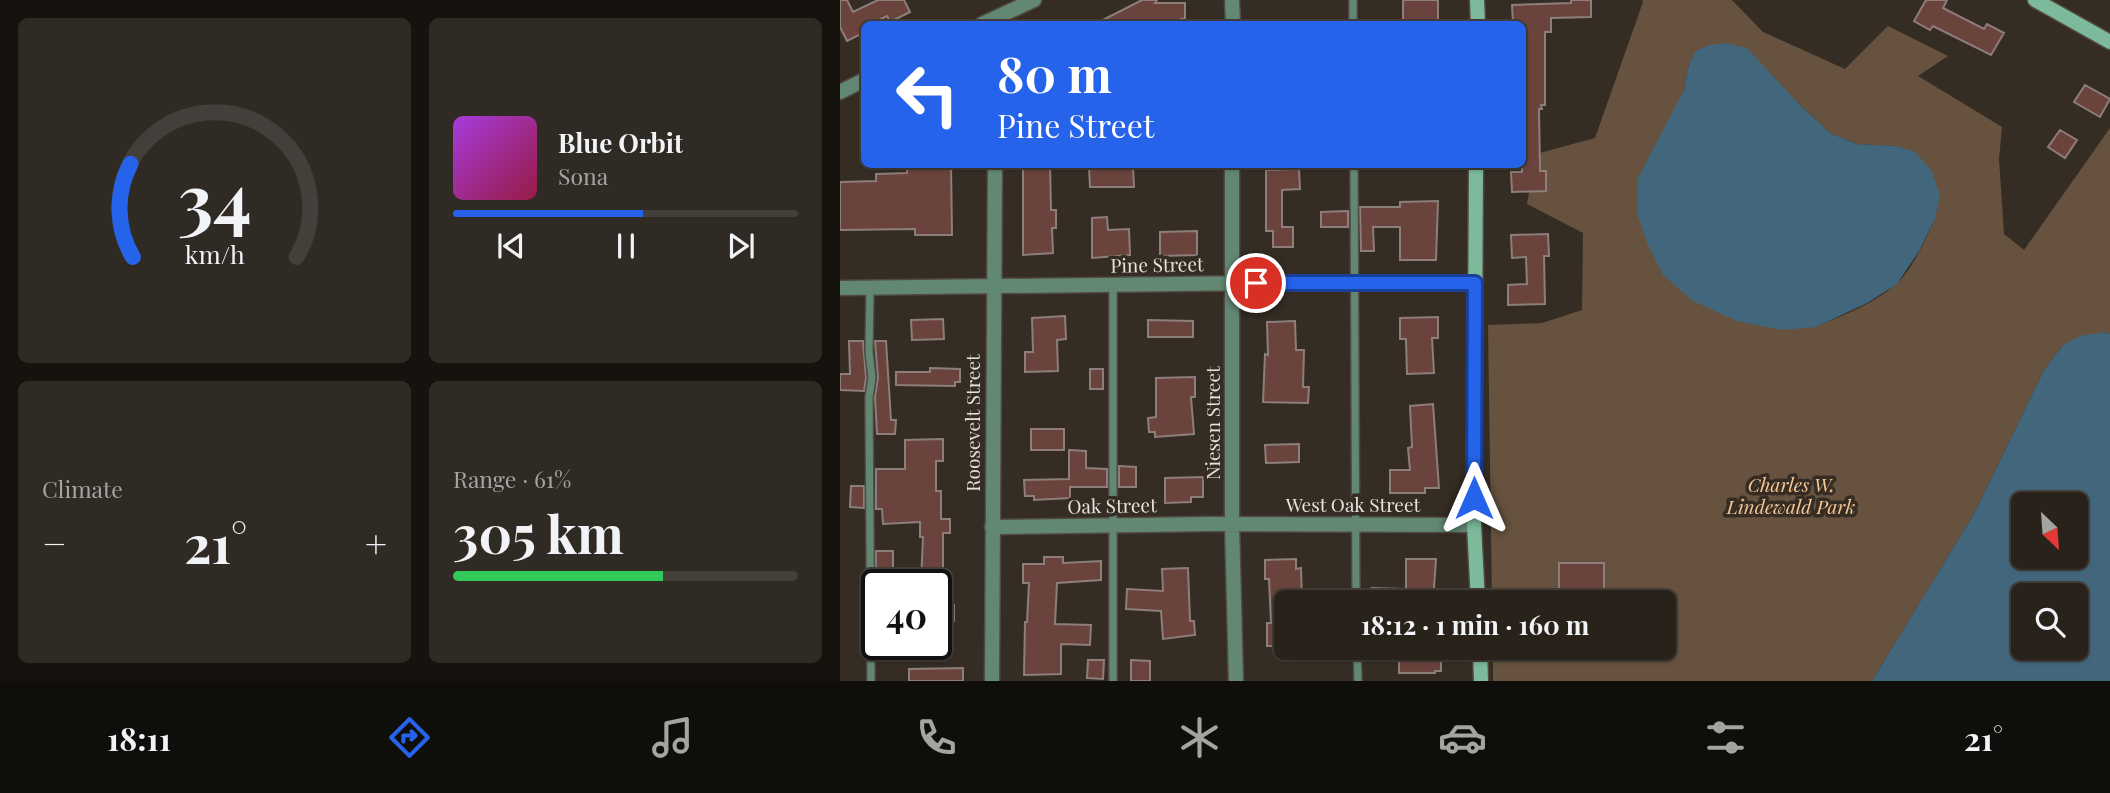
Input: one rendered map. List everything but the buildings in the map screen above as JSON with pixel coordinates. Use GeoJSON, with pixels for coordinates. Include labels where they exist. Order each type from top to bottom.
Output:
{"type":"FeatureCollection","features":[{"type":"Feature","properties":{"kind":"street"},"geometry":{"type":"LineString","coordinates":[[997,21],[1034,0]]}},
{"type":"Feature","properties":{"kind":"street"},"geometry":{"type":"LineString","coordinates":[[1232,0],[1233,21]]}},
{"type":"Feature","properties":{"kind":"street"},"geometry":{"type":"LineString","coordinates":[[1477,0],[1478,21]]}},
{"type":"Feature","properties":{"kind":"street"},"geometry":{"type":"LineString","coordinates":[[2035,0],[2110,42]]}},
{"type":"Feature","properties":{"kind":"street"},"geometry":{"type":"LineString","coordinates":[[840,92],[861,82]]}},
{"type":"Feature","properties":{"kind":"street","name":"Roosevelt Street"},"geometry":{"type":"LineString","coordinates":[[992,681],[995,168]]}},
{"type":"Feature","properties":{"kind":"street","name":"Niesen Street"},"geometry":{"type":"LineString","coordinates":[[1232,168],[1232,524],[1236,681]]}},
{"type":"Feature","properties":{"kind":"street"},"geometry":{"type":"LineString","coordinates":[[1476,168],[1474,525],[1477,590]]}},
{"type":"Feature","properties":{"kind":"street","name":"Pine Street"},"geometry":{"type":"LineString","coordinates":[[840,288],[1475,283]]}},
{"type":"Feature","properties":{"kind":"street","name":"West Oak Street"},"geometry":{"type":"LineString","coordinates":[[1232,524],[1474,525]]}},
{"type":"Feature","properties":{"kind":"street","name":"Oak Street"},"geometry":{"type":"LineString","coordinates":[[992,527],[1232,524]]}},
{"type":"Feature","properties":{"kind":"street"},"geometry":{"type":"LineString","coordinates":[[1480,660],[1481,681]]}},
{"type":"Feature","properties":{"kind":"lane"},"geometry":{"type":"LineString","coordinates":[[1353,0],[1353,21]]}},
{"type":"Feature","properties":{"kind":"lane"},"geometry":{"type":"LineString","coordinates":[[1354,168],[1356,590]]}},
{"type":"Feature","properties":{"kind":"lane"},"geometry":{"type":"LineString","coordinates":[[1113,285],[1113,681]]}},
{"type":"Feature","properties":{"kind":"lane"},"geometry":{"type":"LineString","coordinates":[[870,287],[871,681]]}},
{"type":"Feature","properties":{"kind":"lane"},"geometry":{"type":"LineString","coordinates":[[1357,660],[1357,681]]}},
{"type":"Feature","properties":{"kind":"green space","name":"Charles W. Lindewald Park"},"geometry":{"type":"Polygon","coordinates":[[[1642,0],[1732,0],[1763,32],[1845,69],[1888,26],[1948,56],[1918,76],[2002,127],[1999,159],[2004,234],[2024,250],[2110,128],[2110,334],[2104,332],[2063,345],[2044,370],[1975,512],[1872,681],[1493,681],[1493,660],[1676,660],[1676,590],[1492,590],[1488,325],[1542,323],[1582,310],[1583,233],[1527,204],[1536,154],[1595,138],[1642,0]],[[1689,64],[1684,90],[1668,123],[1816,327],[1867,303],[1895,285],[1913,263],[1935,219],[1896,146],[1857,144],[1830,133],[1797,102],[1689,64]]]}},
{"type":"Feature","properties":{"kind":"water"},"geometry":{"type":"Polygon","coordinates":[[[1725,43],[1747,48],[1830,133],[1857,144],[1896,146],[1915,152],[1931,170],[1940,195],[1935,219],[1919,251],[1897,284],[1867,303],[1816,327],[1782,330],[1737,321],[1693,301],[1663,275],[1647,243],[1637,213],[1638,178],[1684,90],[1689,64],[1696,51],[1709,45],[1725,43]]]}},
{"type":"Feature","properties":{"kind":"water"},"geometry":{"type":"Polygon","coordinates":[[[2104,332],[2110,334],[2110,681],[1872,681],[1975,512],[2044,370],[2063,345],[2080,336],[2104,332]]]}},
{"type":"Feature","properties":{"kind":"route"},"geometry":{"type":"LineString","coordinates":[[1256,283],[1475,283],[1474,498]]}}]}
